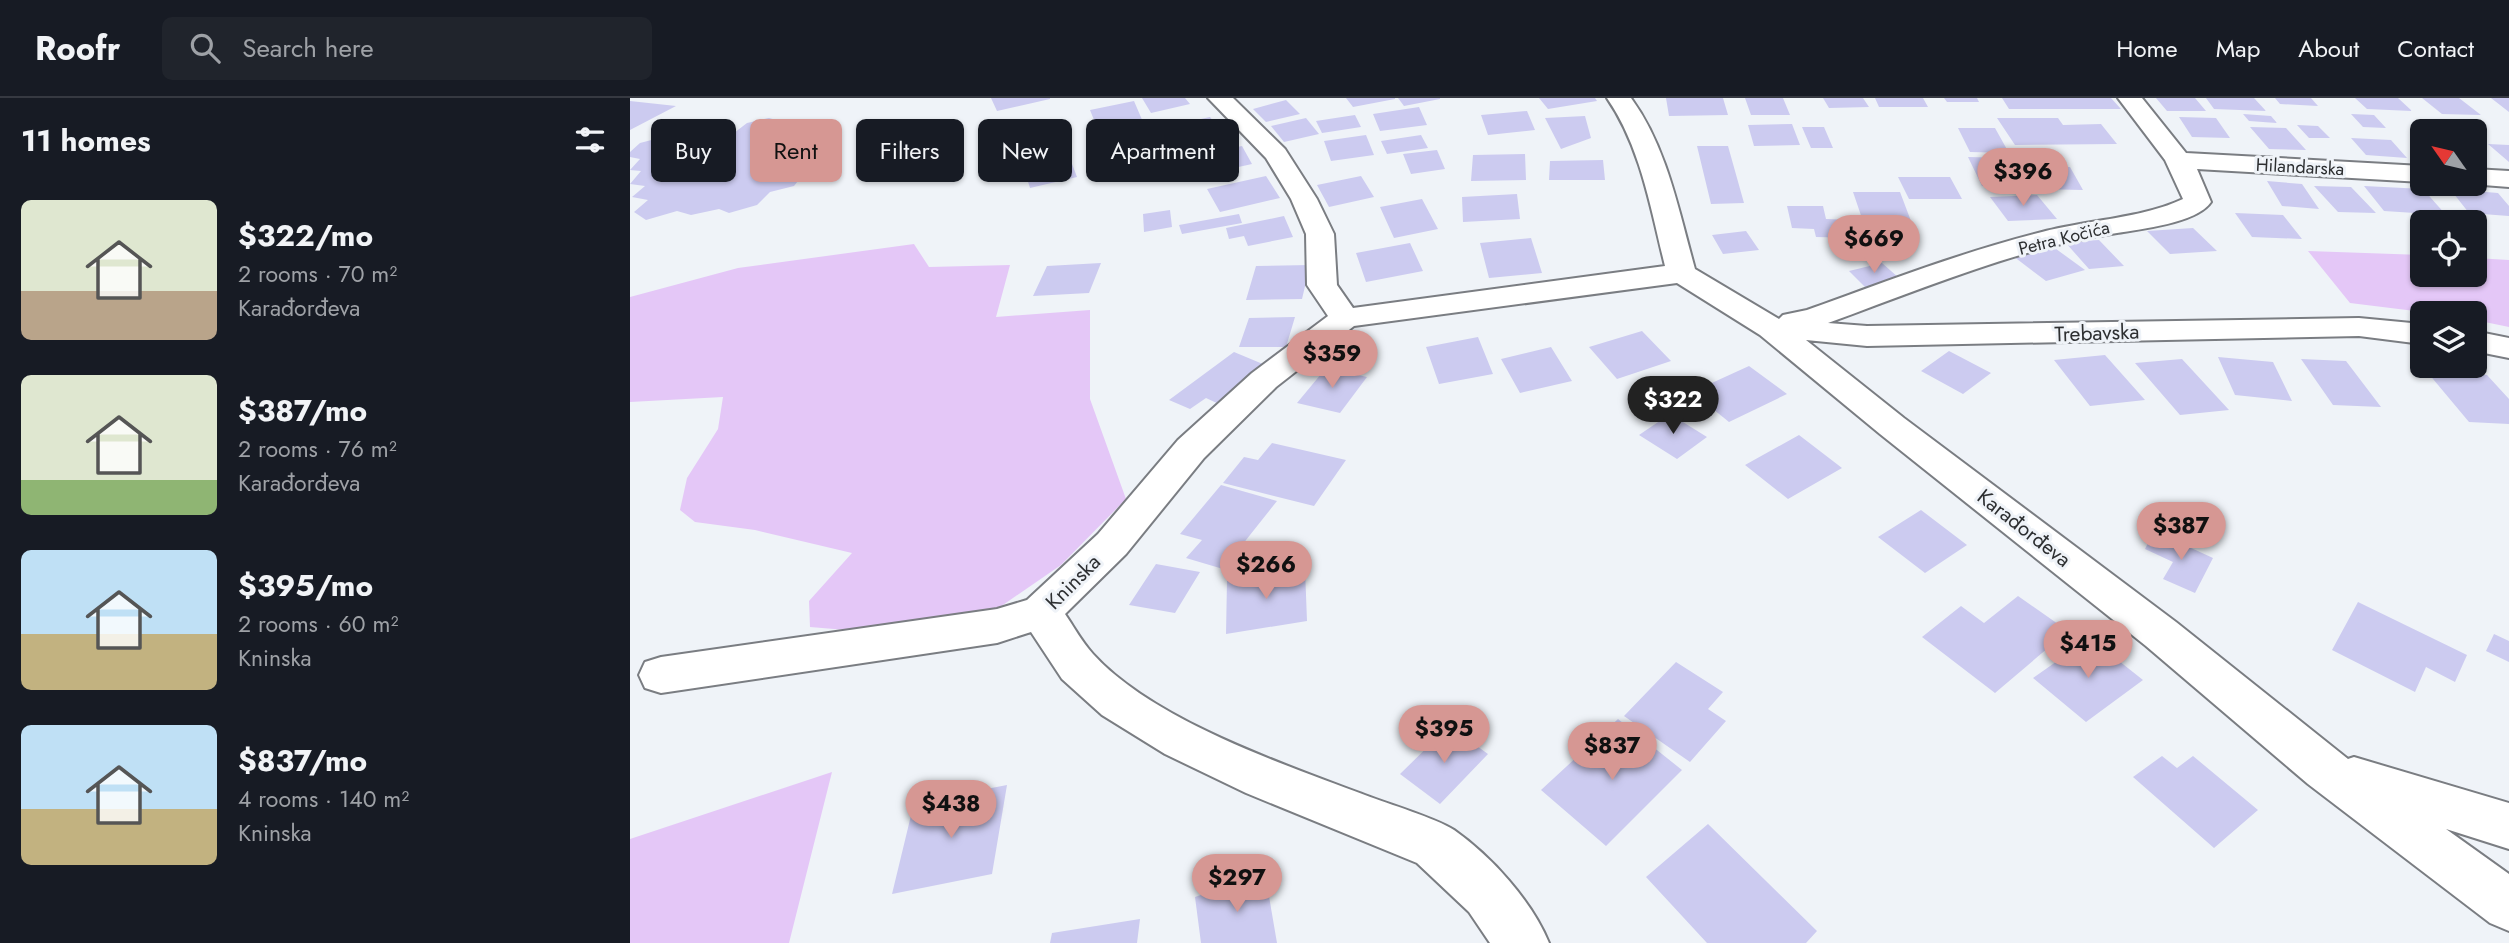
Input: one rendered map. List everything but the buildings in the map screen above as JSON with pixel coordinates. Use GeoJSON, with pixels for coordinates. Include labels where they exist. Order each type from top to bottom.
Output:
{"type":"FeatureCollection","features":[{"type":"Feature","properties":{"kind":"street"},"geometry":{"type":"LineString","coordinates":[[1220,98],[1276,154],[1304,199],[1320,234],[1322,285],[1345,318],[1682,273],[1640,137],[1628,107],[1619,98]]}},
{"type":"Feature","properties":{"kind":"street","name":"Petra Kočića"},"geometry":{"type":"LineString","coordinates":[[1771,328],[1816,317],[1966,264],[2085,229],[2141,222],[2179,212],[2198,202],[2193,186],[2178,160],[2130,98]]}},
{"type":"Feature","properties":{"kind":"street","name":"Hilandarska"},"geometry":{"type":"LineString","coordinates":[[2178,160],[2410,173]]}},
{"type":"Feature","properties":{"kind":"street"},"geometry":{"type":"LineString","coordinates":[[2487,178],[2509,179]]}},
{"type":"Feature","properties":{"kind":"street","name":"Karađorđeva"},"geometry":{"type":"LineString","coordinates":[[1682,273],[1771,328],[1892,426],[2161,634],[2325,769],[2509,905]]}},
{"type":"Feature","properties":{"kind":"street","name":"Kninska"},"geometry":{"type":"LineString","coordinates":[[1345,318],[1264,380],[1191,449],[1112,544],[1041,612],[1077,666],[1118,702],[1181,740],[1240,767],[1435,846],[1487,894],[1522,943]]}},
{"type":"Feature","properties":{"kind":"street","name":"Trebavska"},"geometry":{"type":"LineString","coordinates":[[1771,328],[1867,336],[2359,327],[2410,333]]}},
{"type":"Feature","properties":{"kind":"street"},"geometry":{"type":"LineString","coordinates":[[2487,344],[2509,348]]}},
{"type":"Feature","properties":{"kind":"street"},"geometry":{"type":"LineString","coordinates":[[661,675],[997,626],[1041,612]]}},
{"type":"Feature","properties":{"kind":"street"},"geometry":{"type":"LineString","coordinates":[[2325,769],[2509,826]]}},
{"type":"Feature","properties":{"kind":"shaded area"},"geometry":{"type":"Polygon","coordinates":[[[914,244],[929,267],[1010,265],[996,317],[1090,310],[1090,399],[1126,499],[1061,565],[1000,607],[846,630],[810,627],[809,601],[852,553],[755,530],[695,522],[680,510],[687,478],[718,429],[723,397],[630,402],[630,297],[738,268],[914,244]]]}},
{"type":"Feature","properties":{"kind":"shaded area"},"geometry":{"type":"Polygon","coordinates":[[[2308,251],[2410,255],[2410,287],[2487,287],[2487,259],[2509,260],[2509,327],[2487,322],[2487,301],[2410,301],[2410,310],[2350,303],[2308,251]]]}},
{"type":"Feature","properties":{"kind":"shaded area"},"geometry":{"type":"Polygon","coordinates":[[[832,772],[789,943],[630,943],[630,839],[832,772]]]}}]}
